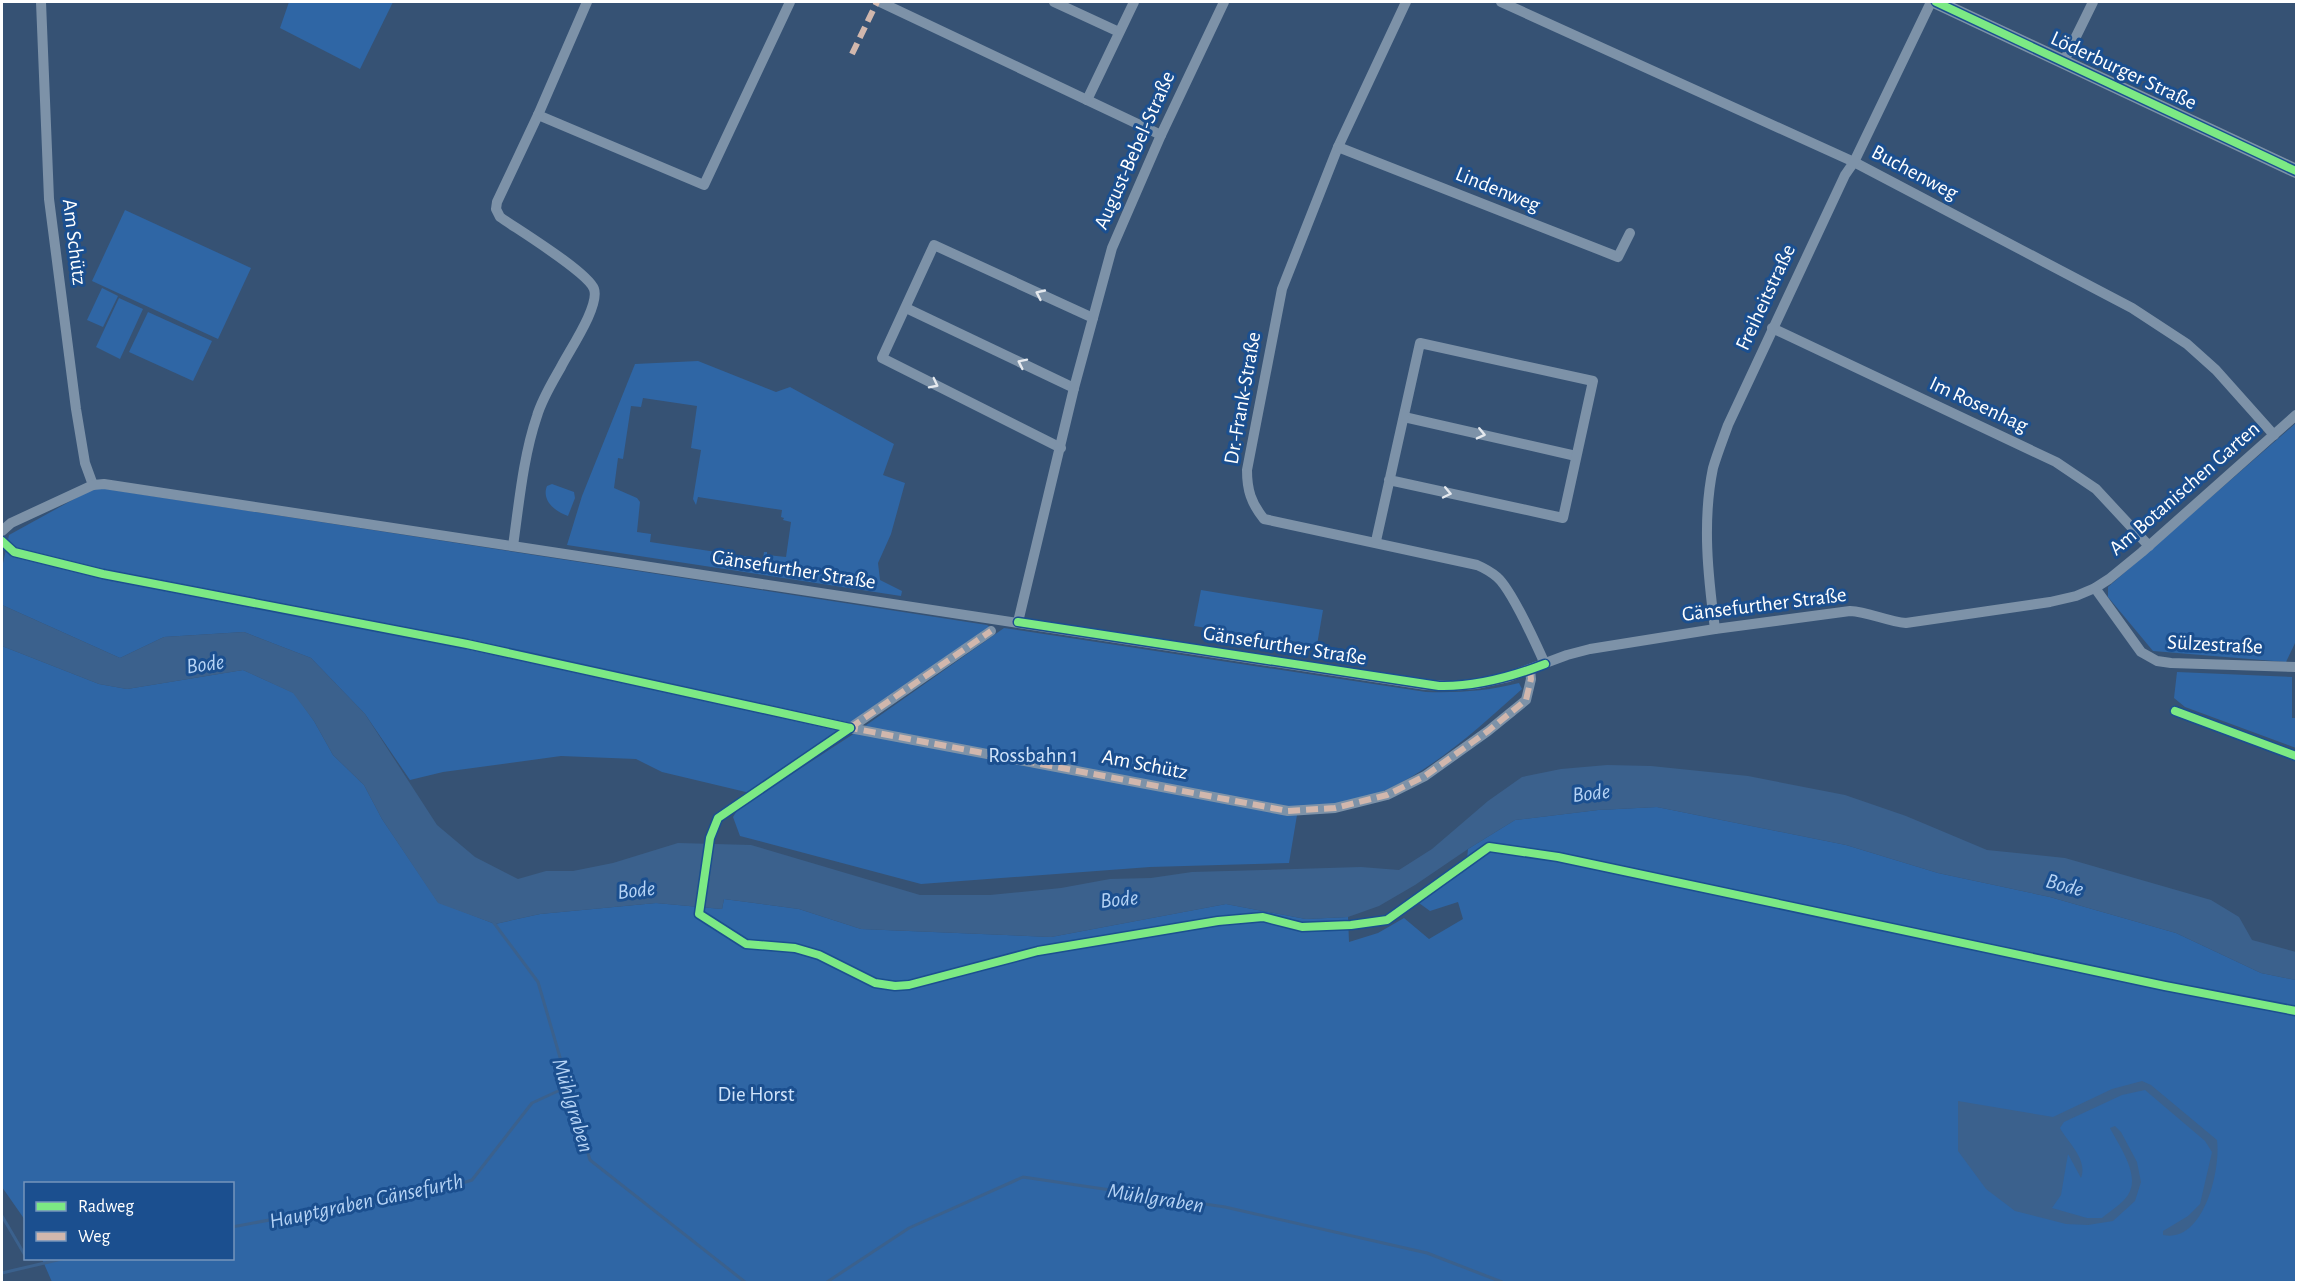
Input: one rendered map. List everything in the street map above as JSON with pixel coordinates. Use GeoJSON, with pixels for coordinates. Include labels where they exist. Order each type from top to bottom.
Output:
{"type":"FeatureCollection","features":[{"type":"Feature","properties":{"kind":"street","name":"Am Schütz"},"geometry":{"type":"LineString","coordinates":[[41,2],[49,199],[76,409],[85,463],[93,485]]}},
{"type":"Feature","properties":{"kind":"street"},"geometry":{"type":"LineString","coordinates":[[513,546],[531,436],[537,414],[585,322],[594,301],[595,291],[590,282],[500,217],[496,209],[497,202],[587,2]]}},
{"type":"Feature","properties":{"kind":"street"},"geometry":{"type":"LineString","coordinates":[[538,115],[704,185],[790,2]]}},
{"type":"Feature","properties":{"kind":"street"},"geometry":{"type":"LineString","coordinates":[[880,2],[1161,135]]}},
{"type":"Feature","properties":{"kind":"street"},"geometry":{"type":"LineString","coordinates":[[1054,2],[1119,32]]}},
{"type":"Feature","properties":{"kind":"street"},"geometry":{"type":"LineString","coordinates":[[1087,100],[1134,2]]}},
{"type":"Feature","properties":{"kind":"street","name":"August-Bebel-Straße"},"geometry":{"type":"LineString","coordinates":[[1018,622],[1074,388],[1112,248],[1161,135],[1224,2]]}},
{"type":"Feature","properties":{"kind":"street","name":"Dr.-Frank-Straße"},"geometry":{"type":"LineString","coordinates":[[1406,2],[1338,147],[1282,289],[1247,470],[1247,485],[1255,508],[1264,519],[1477,565],[1496,576],[1508,592],[1545,664]]}},
{"type":"Feature","properties":{"kind":"street","name":"Buchenweg"},"geometry":{"type":"LineString","coordinates":[[1501,2],[1854,162],[2132,308],[2187,344],[2216,370],[2274,435]]}},
{"type":"Feature","properties":{"kind":"street","name":"Freiheitstraße"},"geometry":{"type":"LineString","coordinates":[[1715,629],[1708,578],[1707,523],[1713,468],[1728,425],[1772,328],[1845,175],[1854,162],[1933,2]]}},
{"type":"Feature","properties":{"kind":"street","name":"Löderburger Straße"},"geometry":{"type":"LineString","coordinates":[[1933,2],[2064,61],[2296,171]]}},
{"type":"Feature","properties":{"kind":"street"},"geometry":{"type":"LineString","coordinates":[[2064,61],[2094,2]]}},
{"type":"Feature","properties":{"kind":"street","name":"Lindenweg"},"geometry":{"type":"LineString","coordinates":[[1338,147],[1618,258],[1630,233]]}},
{"type":"Feature","properties":{"kind":"street"},"geometry":{"type":"LineString","coordinates":[[1061,448],[882,358],[934,245],[1093,318]]}},
{"type":"Feature","properties":{"kind":"street"},"geometry":{"type":"LineString","coordinates":[[906,308],[1074,388]]}},
{"type":"Feature","properties":{"kind":"street","name":"Im Rosenhag"},"geometry":{"type":"LineString","coordinates":[[1772,328],[2056,462],[2096,489],[2148,546]]}},
{"type":"Feature","properties":{"kind":"street"},"geometry":{"type":"LineString","coordinates":[[1376,542],[1389,480],[1420,343],[1593,381],[1563,518],[1389,480]]}},
{"type":"Feature","properties":{"kind":"street","name":"Am Botanischen Garten"},"geometry":{"type":"LineString","coordinates":[[2095,588],[2148,546],[2296,415]]}},
{"type":"Feature","properties":{"kind":"street"},"geometry":{"type":"LineString","coordinates":[[1404,417],[1576,456]]}},
{"type":"Feature","properties":{"kind":"street"},"geometry":{"type":"LineString","coordinates":[[2,531],[11,523],[93,485]]}},
{"type":"Feature","properties":{"kind":"street","name":"Gänsefurther Straße"},"geometry":{"type":"LineString","coordinates":[[93,485],[115,485],[1432,685],[1476,684],[1530,670],[1567,655],[1590,649],[1715,629],[1850,611],[1858,611],[1888,621],[1906,623],[2050,602],[2076,596],[2095,588]]}},
{"type":"Feature","properties":{"kind":"street","name":"Am Schütz"},"geometry":{"type":"LineString","coordinates":[[2,541],[15,552],[103,574],[467,644],[850,728],[1288,811],[1335,808],[1387,795],[1425,776],[1488,731],[1526,700],[1530,687],[1530,670]]}},
{"type":"Feature","properties":{"kind":"street","name":"Sülzestraße"},"geometry":{"type":"LineString","coordinates":[[2095,588],[2141,652],[2149,658],[2171,663],[2296,668]]}},
{"type":"Feature","properties":{"kind":"street"},"geometry":{"type":"LineString","coordinates":[[850,728],[991,631]]}},
{"type":"Feature","properties":{"kind":"green space"},"geometry":{"type":"Polygon","coordinates":[[[289,2],[393,2],[360,69],[280,28],[289,2]]]}},
{"type":"Feature","properties":{"kind":"green space"},"geometry":{"type":"Polygon","coordinates":[[[125,210],[251,268],[218,339],[92,281],[125,210]]]}},
{"type":"Feature","properties":{"kind":"green space"},"geometry":{"type":"Polygon","coordinates":[[[102,288],[118,296],[103,327],[87,320],[102,288]]]}},
{"type":"Feature","properties":{"kind":"green space"},"geometry":{"type":"Polygon","coordinates":[[[119,298],[143,309],[120,359],[96,347],[119,298]]]}},
{"type":"Feature","properties":{"kind":"green space"},"geometry":{"type":"Polygon","coordinates":[[[148,312],[212,341],[193,381],[129,352],[148,312]]]}},
{"type":"Feature","properties":{"kind":"green space"},"geometry":{"type":"Polygon","coordinates":[[[698,361],[776,392],[790,387],[894,444],[883,475],[905,483],[891,534],[878,563],[880,580],[902,591],[901,596],[567,545],[582,496],[635,364],[698,361]],[[643,398],[641,407],[631,406],[623,459],[618,458],[614,488],[637,498],[640,502],[637,532],[651,534],[650,542],[763,559],[764,552],[767,552],[767,555],[786,557],[791,522],[783,520],[782,510],[698,497],[696,505],[693,499],[701,450],[691,448],[697,406],[643,398]]]}},
{"type":"Feature","properties":{"kind":"green space"},"geometry":{"type":"Polygon","coordinates":[[[2296,423],[2296,641],[2286,662],[2153,651],[2108,597],[2108,587],[2296,423]]]}},
{"type":"Feature","properties":{"kind":"green space"},"geometry":{"type":"Polygon","coordinates":[[[552,484],[574,492],[575,498],[568,516],[554,509],[548,501],[547,486],[552,484]]]}},
{"type":"Feature","properties":{"kind":"green space"},"geometry":{"type":"Polygon","coordinates":[[[100,488],[990,627],[988,631],[750,793],[662,772],[636,759],[561,756],[443,772],[410,780],[365,714],[311,658],[244,632],[164,637],[120,658],[2,605],[2,568],[9,535],[87,492],[100,488]]]}},
{"type":"Feature","properties":{"kind":"green space"},"geometry":{"type":"Polygon","coordinates":[[[1201,590],[1323,610],[1317,645],[1194,626],[1201,590]]]}},
{"type":"Feature","properties":{"kind":"green space","name":"Rossbahn 1"},"geometry":{"type":"Polygon","coordinates":[[[1004,628],[1426,692],[1472,691],[1519,683],[1522,689],[1459,744],[1413,776],[1389,789],[1363,799],[1331,807],[1298,809],[1289,863],[1150,867],[921,884],[740,836],[733,817],[738,809],[855,733],[1004,628]]]}},
{"type":"Feature","properties":{"kind":"green space","name":"Die Horst"},"geometry":{"type":"Polygon","coordinates":[[[2,646],[99,684],[127,689],[243,670],[294,693],[314,721],[333,755],[364,785],[382,819],[438,902],[495,924],[540,914],[656,903],[722,909],[724,899],[799,909],[861,929],[1051,937],[1226,904],[1306,919],[1348,917],[1349,942],[1378,933],[1404,918],[1429,939],[1463,919],[1458,902],[1430,911],[1419,903],[1466,869],[1468,849],[1515,820],[1598,810],[1657,807],[1846,845],[1938,873],[2050,897],[2176,933],[2261,973],[2296,980],[2296,1282],[52,1282],[42,1260],[234,1260],[234,1182],[24,1182],[24,1219],[2,1187],[2,646]]]}},
{"type":"Feature","properties":{"kind":"green space"},"geometry":{"type":"Polygon","coordinates":[[[2177,672],[2292,677],[2292,718],[2296,718],[2296,748],[2185,707],[2174,698],[2177,672]]]}},
{"type":"Feature","properties":{"kind":"water","name":"Bode"},"geometry":{"type":"Polygon","coordinates":[[[2,605],[120,658],[164,637],[244,632],[311,658],[365,714],[437,825],[475,857],[518,879],[546,871],[573,871],[613,863],[678,843],[751,845],[920,895],[990,895],[1061,888],[1110,879],[1151,878],[1192,872],[1361,867],[1399,870],[1432,849],[1488,801],[1522,777],[1561,769],[1607,765],[1651,766],[1748,776],[1845,795],[1906,816],[1987,850],[2065,858],[2211,900],[2239,917],[2252,940],[2296,952],[2296,980],[2261,973],[2176,933],[2050,897],[1938,873],[1846,845],[1657,807],[1598,810],[1515,820],[1379,906],[1348,917],[1306,919],[1226,904],[1051,937],[861,929],[799,909],[724,899],[722,909],[656,903],[540,914],[495,924],[438,903],[382,819],[364,785],[333,755],[314,721],[293,693],[243,670],[127,689],[99,684],[2,646],[2,605]]]}},
{"type":"Feature","properties":{"kind":"water"},"geometry":{"type":"Polygon","coordinates":[[[2142,1081],[2151,1085],[2217,1140],[2216,1168],[2207,1202],[2199,1217],[2189,1228],[2177,1235],[2163,1235],[2163,1231],[2188,1216],[2200,1204],[2212,1152],[2205,1141],[2145,1090],[2122,1095],[2064,1122],[2060,1128],[2080,1158],[2082,1171],[2081,1178],[2068,1154],[2061,1195],[2052,1208],[2087,1218],[2102,1218],[2128,1195],[2132,1179],[2130,1170],[2110,1128],[2115,1126],[2121,1132],[2137,1162],[2141,1182],[2135,1201],[2113,1221],[2088,1225],[2066,1224],[2015,1211],[1986,1189],[1958,1151],[1958,1101],[2053,1117],[2112,1089],[2142,1081]]]}},
{"type":"Feature","properties":{"kind":"waterway","name":"Mühlgraben"},"geometry":{"type":"LineString","coordinates":[[494,923],[538,982],[590,1160],[745,1282]]}},
{"type":"Feature","properties":{"kind":"waterway","name":"Hauptgraben Gänsefurth"},"geometry":{"type":"LineString","coordinates":[[234,1227],[456,1185],[472,1180],[532,1103],[569,1086]]}},
{"type":"Feature","properties":{"kind":"waterway","name":"Mühlgraben"},"geometry":{"type":"LineString","coordinates":[[827,1282],[909,1228],[1023,1177],[1225,1207],[1427,1253],[1502,1282]]}},
{"type":"Feature","properties":{"kind":"waterway"},"geometry":{"type":"LineString","coordinates":[[2,1216],[24,1254]]}},
{"type":"Feature","properties":{"kind":"waterway","name":"Hauptgraben Gänsefurth"},"geometry":{"type":"LineString","coordinates":[[2,1273],[57,1260]]}},
{"type":"Feature","properties":{"kind":"marked path"},"geometry":{"type":"LineString","coordinates":[[852,54],[877,2]]}},
{"type":"Feature","properties":{"kind":"marked path"},"geometry":{"type":"LineString","coordinates":[[850,728],[991,631]]}},
{"type":"Feature","properties":{"kind":"marked path"},"geometry":{"type":"LineString","coordinates":[[846,727],[1288,811],[1335,808],[1387,795],[1425,776],[1488,731],[1526,700],[1531,679],[1530,670]]}},
{"type":"Feature","properties":{"kind":"cycle path"},"geometry":{"type":"LineString","coordinates":[[1936,2],[2296,171]]}},
{"type":"Feature","properties":{"kind":"cycle path"},"geometry":{"type":"LineString","coordinates":[[2,541],[14,552],[103,574],[467,644],[850,728]]}},
{"type":"Feature","properties":{"kind":"cycle path"},"geometry":{"type":"LineString","coordinates":[[1018,622],[1439,686],[1466,685],[1493,680],[1545,664]]}},
{"type":"Feature","properties":{"kind":"cycle path"},"geometry":{"type":"LineString","coordinates":[[2175,711],[2296,756]]}},
{"type":"Feature","properties":{"kind":"cycle path"},"geometry":{"type":"LineString","coordinates":[[850,728],[718,818],[710,838],[699,914],[746,944],[795,948],[819,955],[875,983],[895,986],[909,985],[1038,951],[1218,921],[1263,917],[1302,927],[1351,925],[1387,920],[1489,847],[1558,857],[2165,986],[2296,1011]]}}]}
